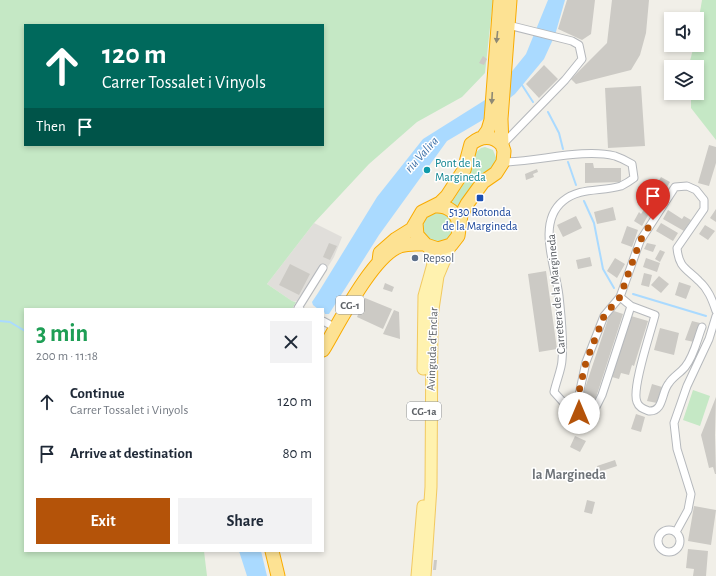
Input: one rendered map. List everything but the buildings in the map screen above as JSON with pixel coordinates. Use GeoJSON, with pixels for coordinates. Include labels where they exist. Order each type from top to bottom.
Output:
{"type":"FeatureCollection","features":[{"type":"Feature","properties":{"kind":"highway"},"geometry":{"type":"LineString","coordinates":[[500,0],[491,120],[484,137],[493,138],[502,145]]}},
{"type":"Feature","properties":{"kind":"highway"},"geometry":{"type":"LineString","coordinates":[[451,245],[458,236],[461,215],[477,190],[500,168],[503,162],[502,106],[510,0]]}},
{"type":"Feature","properties":{"kind":"highway","name":"CG-1"},"geometry":{"type":"LineString","coordinates":[[379,260],[380,253],[396,239],[412,229],[422,212],[435,206],[447,196],[464,170],[468,149],[471,144],[484,137]]}},
{"type":"Feature","properties":{"kind":"highway"},"geometry":{"type":"LineString","coordinates":[[435,206],[446,207],[453,211],[459,226]]}},
{"type":"Feature","properties":{"kind":"highway"},"geometry":{"type":"LineString","coordinates":[[416,223],[417,235],[427,246]]}},
{"type":"Feature","properties":{"kind":"highway","name":"CG-1"},"geometry":{"type":"LineString","coordinates":[[324,345],[328,324],[379,260],[398,246],[409,244],[440,249],[451,245]]}},
{"type":"Feature","properties":{"kind":"highway"},"geometry":{"type":"LineString","coordinates":[[272,552],[278,576]]}},
{"type":"Feature","properties":{"kind":"main road","name":"Avinguda d'Enclar"},"geometry":{"type":"LineString","coordinates":[[425,576],[431,487],[432,316],[438,276],[451,245]]}},
{"type":"Feature","properties":{"kind":"main road","name":"Avinguda d'Enclar"},"geometry":{"type":"LineString","coordinates":[[417,576],[425,464],[423,338],[424,296],[433,264],[427,246]]}},
{"type":"Feature","properties":{"kind":"street"},"geometry":{"type":"LineString","coordinates":[[502,145],[565,80],[582,59],[578,45],[564,38],[508,25]]}},
{"type":"Feature","properties":{"kind":"street","name":"Carretera de la Margineda"},"geometry":{"type":"LineString","coordinates":[[503,162],[522,162],[597,154],[615,156],[632,164],[634,178],[621,186],[579,192],[562,201],[551,217],[549,240],[552,266],[558,294],[562,361],[554,392],[563,402],[576,404]]}},
{"type":"Feature","properties":{"kind":"street"},"geometry":{"type":"LineString","coordinates":[[630,306],[602,395],[592,415],[579,413],[576,404],[586,362],[604,316],[620,297],[640,241],[675,187],[687,186],[696,190],[704,200],[704,210],[677,248],[678,260],[684,269],[700,281],[711,296],[716,311]]}},
{"type":"Feature","properties":{"kind":"street"},"geometry":{"type":"LineString","coordinates":[[298,308],[323,268]]}},
{"type":"Feature","properties":{"kind":"street"},"geometry":{"type":"LineString","coordinates":[[620,297],[630,306],[655,315],[636,387],[637,402],[640,408],[649,411],[657,409],[668,383],[686,366],[691,357],[702,327]]}},
{"type":"Feature","properties":{"kind":"street"},"geometry":{"type":"LineString","coordinates":[[676,532],[688,510],[691,494],[676,449],[674,423],[687,386],[710,339],[716,316]]}},
{"type":"Feature","properties":{"kind":"shaded area"},"geometry":{"type":"Polygon","coordinates":[[[314,223],[342,237],[334,257],[306,302],[292,301],[267,284],[314,223]]]}},
{"type":"Feature","properties":{"kind":"green space"},"geometry":{"type":"Polygon","coordinates":[[[0,0],[493,0],[485,73],[462,97],[417,122],[369,164],[314,223],[267,284],[292,301],[296,302],[293,308],[24,308],[24,552],[204,552],[207,576],[0,576],[0,0]]]}},
{"type":"Feature","properties":{"kind":"green space"},"geometry":{"type":"Polygon","coordinates":[[[702,0],[716,0],[716,140],[691,108],[691,100],[704,100],[704,60],[690,60],[692,52],[704,52],[704,12],[700,12],[702,0]]]}},
{"type":"Feature","properties":{"kind":"green space"},"geometry":{"type":"Polygon","coordinates":[[[485,147],[493,150],[497,160],[494,167],[475,182],[457,209],[450,205],[468,177],[474,154],[481,148],[485,147]]]}},
{"type":"Feature","properties":{"kind":"green space"},"geometry":{"type":"Polygon","coordinates":[[[438,212],[449,216],[453,227],[449,238],[438,242],[427,238],[423,227],[427,216],[438,212]]]}},
{"type":"Feature","properties":{"kind":"green space"},"geometry":{"type":"Polygon","coordinates":[[[693,390],[710,396],[700,426],[683,420],[693,390]]]}},
{"type":"Feature","properties":{"kind":"water","name":"riu Valira"},"geometry":{"type":"Polygon","coordinates":[[[548,0],[565,0],[555,35],[544,59],[515,94],[481,121],[447,141],[379,235],[329,314],[325,314],[324,308],[317,308],[313,305],[312,302],[377,197],[423,139],[493,95],[526,54],[548,0]]]}},
{"type":"Feature","properties":{"kind":"water"},"geometry":{"type":"Polygon","coordinates":[[[239,552],[261,552],[267,576],[247,576],[239,552]]]}},
{"type":"Feature","properties":{"kind":"waterway"},"geometry":{"type":"LineString","coordinates":[[522,85],[533,102]]}},
{"type":"Feature","properties":{"kind":"waterway"},"geometry":{"type":"LineString","coordinates":[[548,112],[559,133],[563,149]]}},
{"type":"Feature","properties":{"kind":"waterway"},"geometry":{"type":"LineString","coordinates":[[568,162],[576,185]]}},
{"type":"Feature","properties":{"kind":"waterway"},"geometry":{"type":"LineString","coordinates":[[584,201],[594,223],[603,269],[614,288]]}},
{"type":"Feature","properties":{"kind":"waterway"},"geometry":{"type":"LineString","coordinates":[[633,294],[706,316]]}},
{"type":"Feature","properties":{"kind":"waterway"},"geometry":{"type":"LineString","coordinates":[[0,321],[10,322],[24,330]]}},
{"type":"Feature","properties":{"kind":"place","name":"Pont de la Margineda"},"geometry":{"type":"Point","coordinates":[427,170]}},
{"type":"Feature","properties":{"kind":"place","name":"5130 Rotonda de la Margineda"},"geometry":{"type":"Point","coordinates":[480,198]}},
{"type":"Feature","properties":{"kind":"place","name":"Repsol"},"geometry":{"type":"Point","coordinates":[415,258]}},
{"type":"Feature","properties":{"kind":"district","name":"la Margineda"},"geometry":{"type":"Point","coordinates":[569,475]}},
{"type":"Feature","properties":{"kind":"route"},"geometry":{"type":"LineString","coordinates":[[579,413],[576,404],[586,362],[604,316],[620,297],[626,285],[630,268],[640,241],[653,220]]}}]}
